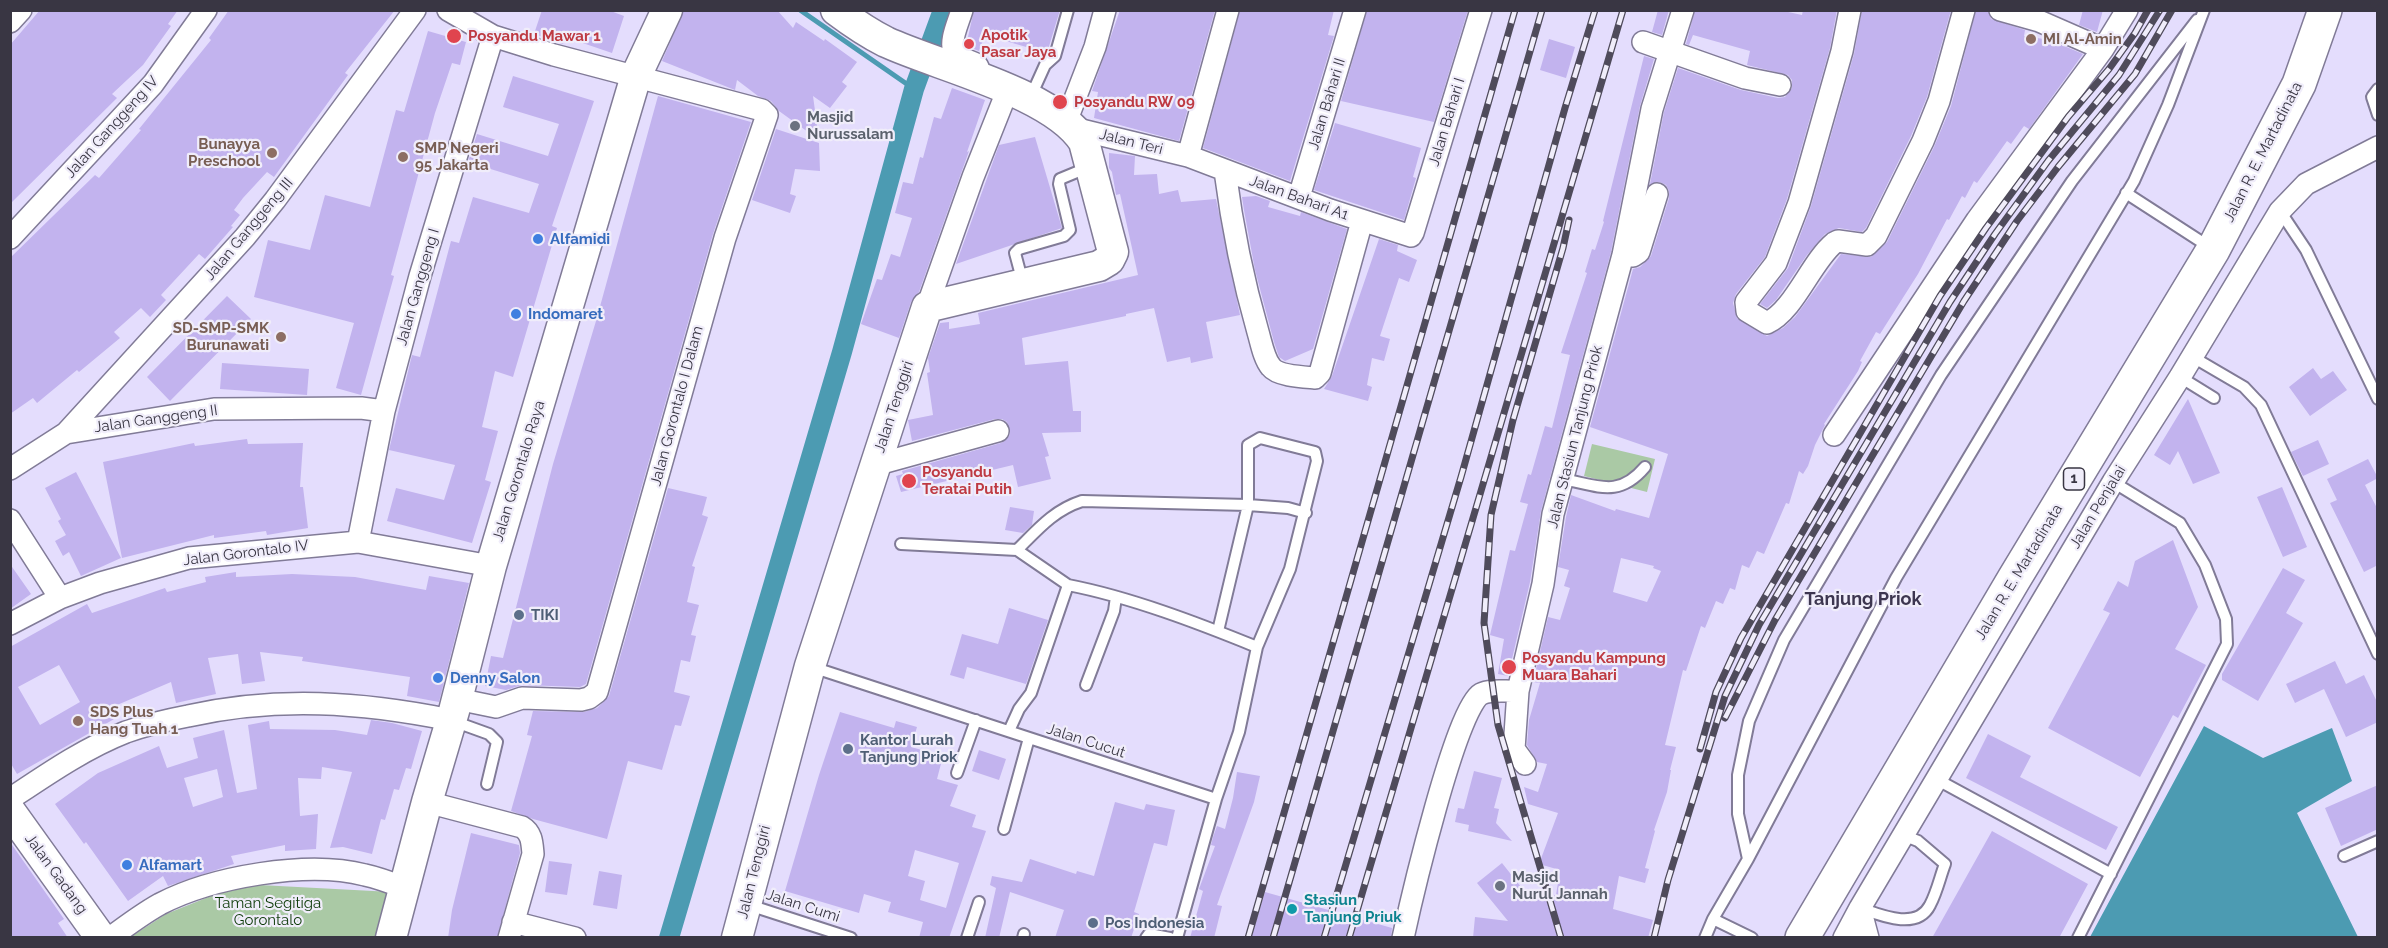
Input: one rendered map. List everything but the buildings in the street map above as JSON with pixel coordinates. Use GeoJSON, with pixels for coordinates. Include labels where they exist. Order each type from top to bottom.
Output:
{"type":"FeatureCollection","features":[{"type":"Feature","properties":{"kind":"highway","name":"Jalan R. E. Martadinata"},"geometry":{"type":"LineString","coordinates":[[1785,938],[2035,510],[2150,324],[2205,244],[2245,145],[2306,10]]}},
{"type":"Feature","properties":{"kind":"highway","name":"Jalan R. E. Martadinata"},"geometry":{"type":"LineString","coordinates":[[1802,938],[2020,569],[2299,84],[2325,10]]}},
{"type":"Feature","properties":{"kind":"street"},"geometry":{"type":"LineString","coordinates":[[10,22],[21,10]]}},
{"type":"Feature","properties":{"kind":"street","name":"Jalan Ganggeng IV"},"geometry":{"type":"LineString","coordinates":[[10,238],[153,84],[206,10]]}},
{"type":"Feature","properties":{"kind":"street","name":"Jalan Ganggeng III"},"geometry":{"type":"LineString","coordinates":[[66,433],[245,237],[275,200],[415,10]]}},
{"type":"Feature","properties":{"kind":"street","name":"Jalan Gorontalo I Dalam"},"geometry":{"type":"LineString","coordinates":[[10,799],[71,761],[124,733],[155,723],[205,712],[293,702],[330,703],[408,712],[454,710],[496,707],[522,698],[581,700],[597,692],[725,238],[767,115],[762,110],[554,55],[493,36],[448,10]]}},
{"type":"Feature","properties":{"kind":"street","name":"Jalan Gorontalo Raya"},"geometry":{"type":"LineString","coordinates":[[392,938],[491,566],[636,76],[667,10]]}},
{"type":"Feature","properties":{"kind":"street"},"geometry":{"type":"LineString","coordinates":[[836,10],[997,85],[1070,125],[1084,142],[1113,252],[1109,260],[1099,266],[927,307]]}},
{"type":"Feature","properties":{"kind":"street"},"geometry":{"type":"LineString","coordinates":[[962,10],[953,44],[956,55],[976,64],[997,85]]}},
{"type":"Feature","properties":{"kind":"street"},"geometry":{"type":"LineString","coordinates":[[1070,125],[1105,10]]}},
{"type":"Feature","properties":{"kind":"street"},"geometry":{"type":"LineString","coordinates":[[1188,156],[1228,10]]}},
{"type":"Feature","properties":{"kind":"street","name":"Jalan Bahari II"},"geometry":{"type":"LineString","coordinates":[[1299,197],[1355,10]]}},
{"type":"Feature","properties":{"kind":"street","name":"Jalan Bahari I"},"geometry":{"type":"LineString","coordinates":[[1412,235],[1481,10]]}},
{"type":"Feature","properties":{"kind":"street","name":"Jalan Stasiun Tanjung Priok"},"geometry":{"type":"LineString","coordinates":[[1525,764],[1514,749],[1518,691],[1543,584],[1553,514],[1623,255],[1652,109],[1683,10]]}},
{"type":"Feature","properties":{"kind":"street"},"geometry":{"type":"LineString","coordinates":[[1850,10],[1842,51],[1798,203],[1776,263],[1746,302],[1747,310],[1767,323],[1773,321],[1834,243],[1838,241],[1867,245],[1876,236],[1918,151],[1939,101],[1964,10]]}},
{"type":"Feature","properties":{"kind":"street"},"geometry":{"type":"LineString","coordinates":[[2000,10],[2039,21],[2103,49]]}},
{"type":"Feature","properties":{"kind":"street"},"geometry":{"type":"LineString","coordinates":[[1834,435],[1977,220],[2103,49],[2127,10]]}},
{"type":"Feature","properties":{"kind":"street","name":"Jalan Ganggeng I"},"geometry":{"type":"LineString","coordinates":[[357,542],[384,411],[420,276],[493,36]]}},
{"type":"Feature","properties":{"kind":"street"},"geometry":{"type":"LineString","coordinates":[[1643,42],[1745,78],[1780,85]]}},
{"type":"Feature","properties":{"kind":"street"},"geometry":{"type":"LineString","coordinates":[[927,307],[973,177],[997,85]]}},
{"type":"Feature","properties":{"kind":"street","name":"Jalan Teri"},"geometry":{"type":"LineString","coordinates":[[1070,125],[1188,156]]}},
{"type":"Feature","properties":{"kind":"street","name":"Jalan Penjalai"},"geometry":{"type":"LineString","coordinates":[[1844,938],[2113,482],[2180,377],[2280,211],[2306,184],[2378,147]]}},
{"type":"Feature","properties":{"kind":"street","name":"Jalan Bahari A1"},"geometry":{"type":"LineString","coordinates":[[1188,156],[1362,221],[1412,235]]}},
{"type":"Feature","properties":{"kind":"street"},"geometry":{"type":"LineString","coordinates":[[1225,171],[1252,310],[1269,363],[1275,370],[1315,378],[1320,373],[1362,221]]}},
{"type":"Feature","properties":{"kind":"street"},"geometry":{"type":"LineString","coordinates":[[1623,255],[1633,256],[1639,252],[1657,194]]}},
{"type":"Feature","properties":{"kind":"street","name":"Jalan Tenggiri"},"geometry":{"type":"LineString","coordinates":[[737,938],[810,666],[927,307]]}},
{"type":"Feature","properties":{"kind":"street","name":"Jalan Ganggeng II"},"geometry":{"type":"LineString","coordinates":[[10,469],[66,433],[213,409],[361,408],[384,411]]}},
{"type":"Feature","properties":{"kind":"street"},"geometry":{"type":"LineString","coordinates":[[875,465],[998,430]]}},
{"type":"Feature","properties":{"kind":"street"},"geometry":{"type":"LineString","coordinates":[[10,520],[60,598]]}},
{"type":"Feature","properties":{"kind":"street","name":"Jalan Gorontalo IV"},"geometry":{"type":"LineString","coordinates":[[10,624],[60,598],[130,573],[189,558],[357,542],[491,566]]}},
{"type":"Feature","properties":{"kind":"street"},"geometry":{"type":"LineString","coordinates":[[1403,938],[1424,850],[1470,705],[1481,694],[1518,691]]}},
{"type":"Feature","properties":{"kind":"street"},"geometry":{"type":"LineString","coordinates":[[427,802],[522,827],[527,831],[533,854],[511,930],[575,938]]}},
{"type":"Feature","properties":{"kind":"street","name":"Jalan Gadang"},"geometry":{"type":"LineString","coordinates":[[10,811],[101,938]]}},
{"type":"Feature","properties":{"kind":"street"},"geometry":{"type":"LineString","coordinates":[[110,938],[160,904],[190,891],[244,876],[301,870],[338,870],[364,874],[405,888]]}},
{"type":"Feature","properties":{"kind":"street"},"geometry":{"type":"LineString","coordinates":[[1860,908],[1868,938]]}},
{"type":"Feature","properties":{"kind":"lane"},"geometry":{"type":"LineString","coordinates":[[997,85],[1046,65],[1054,56],[1068,10]]}},
{"type":"Feature","properties":{"kind":"lane"},"geometry":{"type":"LineString","coordinates":[[1706,938],[1713,919],[1748,859],[1896,578],[2134,181],[2168,105],[2204,10]]}},
{"type":"Feature","properties":{"kind":"lane"},"geometry":{"type":"LineString","coordinates":[[1748,859],[1738,814],[1738,776],[1749,721],[1784,640],[1941,375],[2072,181],[2204,10]]}},
{"type":"Feature","properties":{"kind":"lane"},"geometry":{"type":"LineString","coordinates":[[2378,88],[2372,97],[2378,115]]}},
{"type":"Feature","properties":{"kind":"lane"},"geometry":{"type":"LineString","coordinates":[[1023,284],[1015,253],[1019,249],[1064,236],[1070,230],[1070,221],[1059,184],[1060,179],[1089,167]]}},
{"type":"Feature","properties":{"kind":"lane"},"geometry":{"type":"LineString","coordinates":[[2126,193],[2205,244]]}},
{"type":"Feature","properties":{"kind":"lane"},"geometry":{"type":"LineString","coordinates":[[2280,211],[2306,250],[2378,399]]}},
{"type":"Feature","properties":{"kind":"lane"},"geometry":{"type":"LineString","coordinates":[[2191,356],[2244,387],[2261,405],[2378,654]]}},
{"type":"Feature","properties":{"kind":"lane"},"geometry":{"type":"LineString","coordinates":[[2180,377],[2214,398]]}},
{"type":"Feature","properties":{"kind":"lane"},"geometry":{"type":"LineString","coordinates":[[1177,938],[1216,799],[1239,732],[1257,647],[1290,569],[1306,513],[1317,461],[1315,452],[1260,438],[1248,445],[1248,505],[1218,631]]}},
{"type":"Feature","properties":{"kind":"lane"},"geometry":{"type":"LineString","coordinates":[[1562,479],[1611,489],[1634,480],[1645,467]]}},
{"type":"Feature","properties":{"kind":"lane"},"geometry":{"type":"LineString","coordinates":[[2078,938],[2227,644],[2226,619],[2222,608],[2205,565],[2180,523],[2113,482]]}},
{"type":"Feature","properties":{"kind":"lane"},"geometry":{"type":"LineString","coordinates":[[1017,550],[1051,516],[1066,506],[1082,501],[1248,505],[1288,508],[1306,513]]}},
{"type":"Feature","properties":{"kind":"lane"},"geometry":{"type":"LineString","coordinates":[[901,544],[1017,550],[1068,585],[1116,597],[1218,631],[1257,647]]}},
{"type":"Feature","properties":{"kind":"lane"},"geometry":{"type":"LineString","coordinates":[[1009,730],[1019,709],[1031,693],[1068,585]]}},
{"type":"Feature","properties":{"kind":"lane"},"geometry":{"type":"LineString","coordinates":[[1086,686],[1114,611],[1116,597]]}},
{"type":"Feature","properties":{"kind":"lane","name":"Jalan Cucut"},"geometry":{"type":"LineString","coordinates":[[810,666],[1216,799]]}},
{"type":"Feature","properties":{"kind":"lane"},"geometry":{"type":"LineString","coordinates":[[454,710],[497,742],[487,784]]}},
{"type":"Feature","properties":{"kind":"lane"},"geometry":{"type":"LineString","coordinates":[[957,773],[976,720]]}},
{"type":"Feature","properties":{"kind":"lane"},"geometry":{"type":"LineString","coordinates":[[1004,829],[1029,738]]}},
{"type":"Feature","properties":{"kind":"lane"},"geometry":{"type":"LineString","coordinates":[[1936,779],[2110,874]]}},
{"type":"Feature","properties":{"kind":"lane"},"geometry":{"type":"LineString","coordinates":[[1860,908],[1895,920],[1913,918],[1929,907],[1945,864],[1918,842],[1903,835]]}},
{"type":"Feature","properties":{"kind":"lane"},"geometry":{"type":"LineString","coordinates":[[2343,856],[2378,841]]}},
{"type":"Feature","properties":{"kind":"lane"},"geometry":{"type":"LineString","coordinates":[[967,938],[979,902]]}},
{"type":"Feature","properties":{"kind":"lane","name":"Jalan Cumi"},"geometry":{"type":"LineString","coordinates":[[746,904],[851,938]]}},
{"type":"Feature","properties":{"kind":"lane"},"geometry":{"type":"LineString","coordinates":[[1713,919],[1752,938]]}},
{"type":"Feature","properties":{"kind":"lane"},"geometry":{"type":"LineString","coordinates":[[1146,938],[1149,934],[1170,938]]}},
{"type":"Feature","properties":{"kind":"green space"},"geometry":{"type":"Polygon","coordinates":[[[1592,444],[1655,459],[1647,492],[1584,476],[1592,444]]]}},
{"type":"Feature","properties":{"kind":"green space","name":"Taman Segitiga Gorontalo"},"geometry":{"type":"Polygon","coordinates":[[[241,884],[392,892],[380,937],[129,938],[166,914],[241,884]]]}},
{"type":"Feature","properties":{"kind":"water"},"geometry":{"type":"Polygon","coordinates":[[[2204,726],[2263,758],[2332,728],[2352,781],[2297,813],[2358,937],[2090,937],[2204,726]]]}},
{"type":"Feature","properties":{"kind":"waterway"},"geometry":{"type":"LineString","coordinates":[[800,10],[914,89]]}},
{"type":"Feature","properties":{"kind":"waterway"},"geometry":{"type":"LineString","coordinates":[[669,938],[842,352],[914,89],[943,10]]}},
{"type":"Feature","properties":{"kind":"railway"},"geometry":{"type":"LineString","coordinates":[[1248,938],[1515,10]]}},
{"type":"Feature","properties":{"kind":"railway"},"geometry":{"type":"LineString","coordinates":[[1273,938],[1542,10]]}},
{"type":"Feature","properties":{"kind":"railway"},"geometry":{"type":"LineString","coordinates":[[1324,938],[1461,477],[1565,108],[1595,10]]}},
{"type":"Feature","properties":{"kind":"railway"},"geometry":{"type":"LineString","coordinates":[[1349,938],[1623,10]]}},
{"type":"Feature","properties":{"kind":"railway"},"geometry":{"type":"LineString","coordinates":[[1700,749],[1716,692],[1741,638],[1940,296],[1986,228],[2068,117],[2109,69],[2135,33],[2148,10]]}},
{"type":"Feature","properties":{"kind":"railway"},"geometry":{"type":"LineString","coordinates":[[1654,938],[1668,880],[1725,696],[1759,625],[1950,302],[1995,234],[2048,161],[2119,75],[2160,10]]}},
{"type":"Feature","properties":{"kind":"railway"},"geometry":{"type":"LineString","coordinates":[[1725,718],[1775,620],[1964,301],[2017,221],[2058,167],[2135,74],[2172,10]]}},
{"type":"Feature","properties":{"kind":"railway"},"geometry":{"type":"LineString","coordinates":[[1561,938],[1498,725],[1484,623],[1491,515],[1513,420],[1569,220]]}},
{"type":"Feature","properties":{"kind":"place","name":"Posyandu Mawar 1"},"geometry":{"type":"Point","coordinates":[454,36]}},
{"type":"Feature","properties":{"kind":"place","name":"MI Al-Amin"},"geometry":{"type":"Point","coordinates":[2031,39]}},
{"type":"Feature","properties":{"kind":"place","name":"Apotik Pasar Jaya"},"geometry":{"type":"Point","coordinates":[969,44]}},
{"type":"Feature","properties":{"kind":"place","name":"Posyandu RW 09"},"geometry":{"type":"Point","coordinates":[1060,102]}},
{"type":"Feature","properties":{"kind":"place","name":"Masjid Nurussalam"},"geometry":{"type":"Point","coordinates":[795,126]}},
{"type":"Feature","properties":{"kind":"place","name":"Bunayya Preschool"},"geometry":{"type":"Point","coordinates":[272,153]}},
{"type":"Feature","properties":{"kind":"place","name":"SMP Negeri 95 Jakarta"},"geometry":{"type":"Point","coordinates":[403,157]}},
{"type":"Feature","properties":{"kind":"place","name":"Alfamidi"},"geometry":{"type":"Point","coordinates":[538,239]}},
{"type":"Feature","properties":{"kind":"place","name":"Indomaret"},"geometry":{"type":"Point","coordinates":[516,314]}},
{"type":"Feature","properties":{"kind":"place","name":"SD-SMP-SMK Burunawati"},"geometry":{"type":"Point","coordinates":[281,337]}},
{"type":"Feature","properties":{"kind":"place","name":"Posyandu Teratai Putih"},"geometry":{"type":"Point","coordinates":[909,481]}},
{"type":"Feature","properties":{"kind":"place","name":"TIKI"},"geometry":{"type":"Point","coordinates":[519,615]}},
{"type":"Feature","properties":{"kind":"place","name":"Posyandu Kampung Muara Bahari"},"geometry":{"type":"Point","coordinates":[1509,667]}},
{"type":"Feature","properties":{"kind":"place","name":"Denny Salon"},"geometry":{"type":"Point","coordinates":[438,678]}},
{"type":"Feature","properties":{"kind":"place","name":"SDS Plus Hang Tuah 1"},"geometry":{"type":"Point","coordinates":[78,721]}},
{"type":"Feature","properties":{"kind":"place","name":"Kantor Lurah Tanjung Priok"},"geometry":{"type":"Point","coordinates":[848,749]}},
{"type":"Feature","properties":{"kind":"place","name":"Alfamart"},"geometry":{"type":"Point","coordinates":[127,865]}},
{"type":"Feature","properties":{"kind":"place","name":"Masjid Nurul Jannah"},"geometry":{"type":"Point","coordinates":[1500,886]}},
{"type":"Feature","properties":{"kind":"place","name":"Stasiun Tanjung Priuk"},"geometry":{"type":"Point","coordinates":[1292,909]}},
{"type":"Feature","properties":{"kind":"place","name":"Pos Indonesia"},"geometry":{"type":"Point","coordinates":[1093,923]}},
{"type":"Feature","properties":{"kind":"district","name":"Tanjung Priok"},"geometry":{"type":"Point","coordinates":[1863,600]}}]}
